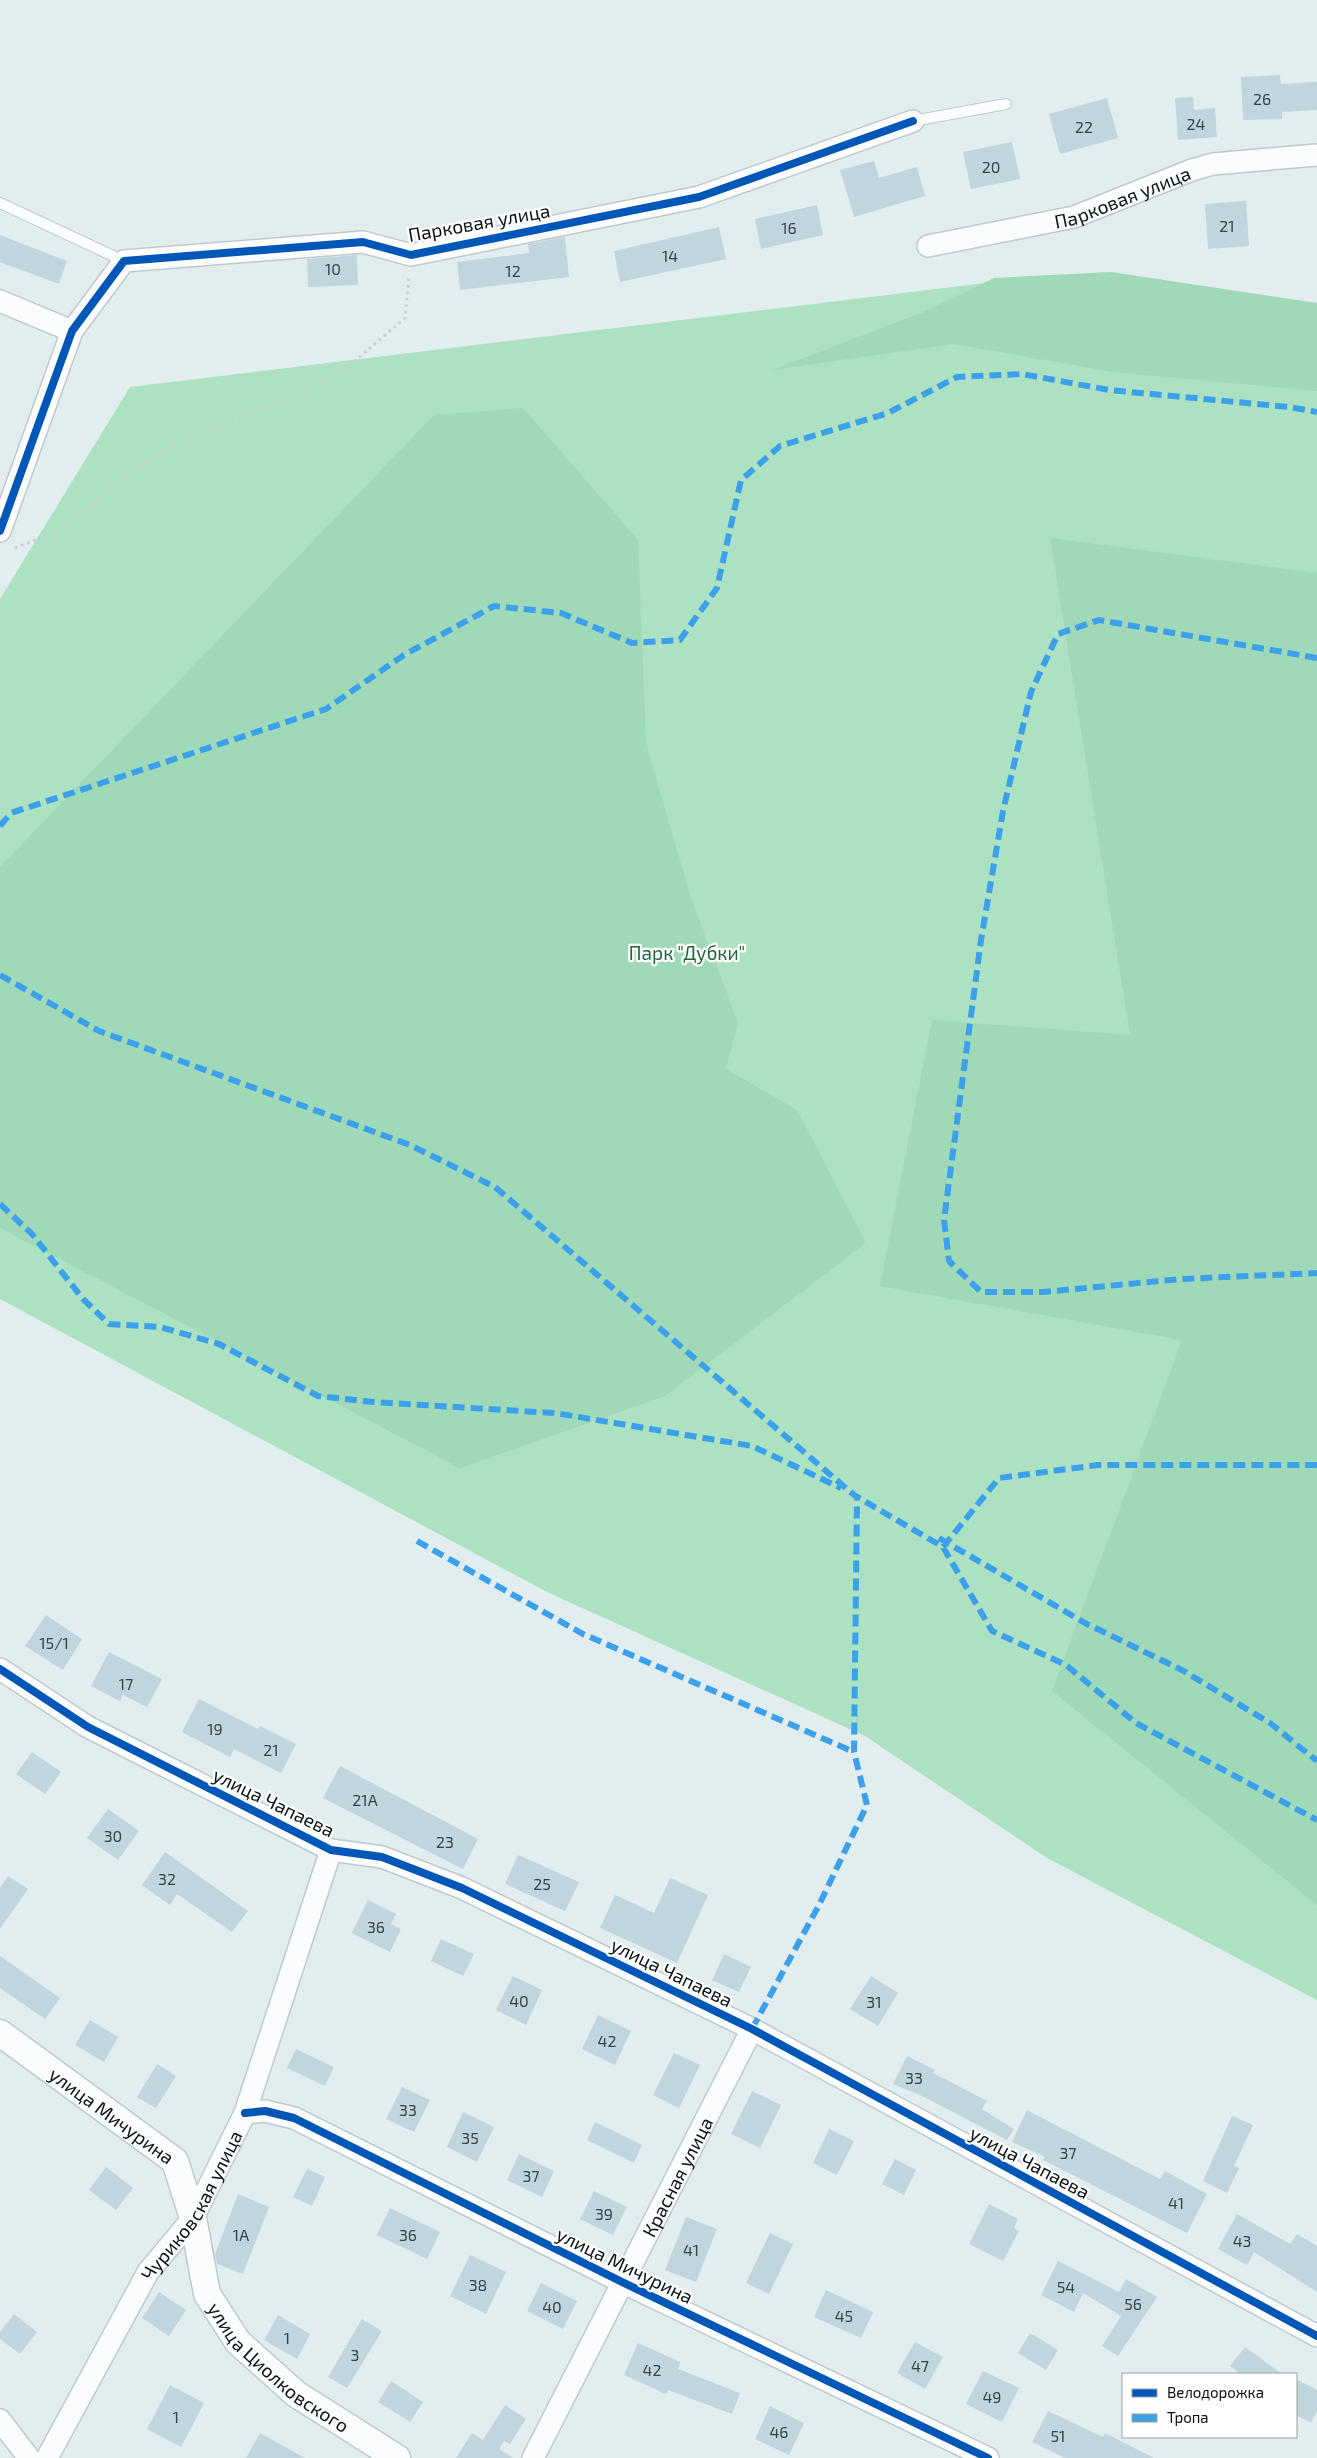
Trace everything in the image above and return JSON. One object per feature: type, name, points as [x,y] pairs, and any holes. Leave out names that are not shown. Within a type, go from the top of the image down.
[{"type":"street","name":"Парковая улица","points":[[124,260],[363,242],[411,255],[700,197],[913,122]]},
{"type":"street","name":"Парковая улица","points":[[928,246],[1074,217],[1192,170],[1213,164],[1317,155]]},
{"type":"street","points":[[0,531],[72,331],[124,260]]},
{"type":"street","points":[[0,301],[72,331]]},
{"type":"street","name":"улица Чапаева","points":[[0,1669],[88,1727],[331,1850],[382,1857],[462,1888],[752,2029],[1317,2336]]},
{"type":"street","name":"Чуриковская улица","points":[[47,2458],[148,2272],[193,2218],[245,2113],[331,1850]]},
{"type":"street","name":"Красная улица","points":[[533,2458],[752,2029]]},
{"type":"street","name":"улица Мичурина","points":[[0,2033],[175,2161],[193,2218]]},
{"type":"street","name":"улица Мичурина","points":[[245,2113],[265,2111],[294,2118],[622,2282],[988,2458]]},
{"type":"street","name":"улица Циолковского","points":[[193,2218],[207,2294],[238,2342],[296,2394],[397,2458]]},
{"type":"street","points":[[0,2420],[29,2458]]},
{"type":"lane","points":[[913,122],[1006,104]]},
{"type":"lane","points":[[0,203],[124,260]]},
{"type":"path","points":[[9,550],[56,532],[157,454],[225,423],[286,400],[350,365],[405,318],[411,255]]},
{"type":"green space","points":[[1111,272],[1317,303],[1317,391],[1113,372],[954,344],[772,370],[924,312],[994,278]]},
{"type":"green space","name":"Парк \"Дубки\"","points":[[985,283],[1317,317],[1317,2000],[1047,1858],[865,1736],[547,1592],[0,1299],[0,599],[130,387]]},
{"type":"green space","points":[[523,408],[638,540],[646,743],[691,898],[738,1023],[726,1069],[797,1110],[866,1243],[665,1396],[460,1468],[0,1228],[0,867],[434,415]]},
{"type":"green space","points":[[1050,538],[1317,573],[1317,1905],[1052,1691],[1182,1340],[880,1286],[932,1020],[1130,1035]]},
{"type":"building","points":[[1280,75],[1281,84],[1317,82],[1317,110],[1282,112],[1282,119],[1243,120],[1241,77]]},
{"type":"building","points":[[1193,97],[1194,110],[1215,108],[1217,137],[1178,140],[1175,98]]},
{"type":"building","points":[[1107,98],[1118,138],[1060,154],[1049,114]]},
{"type":"building","points":[[1012,142],[1020,179],[971,189],[963,152]]},
{"type":"building","points":[[874,161],[879,178],[917,167],[925,196],[854,217],[840,170]]},
{"type":"building","points":[[1246,201],[1249,246],[1208,249],[1205,204]]},
{"type":"building","points":[[817,205],[823,235],[761,249],[755,219]]},
{"type":"building","points":[[719,227],[726,259],[620,282],[614,251]]},
{"type":"building","points":[[0,235],[67,261],[59,284],[0,262]]},
{"type":"building","points":[[565,237],[569,277],[460,290],[457,262],[529,253],[528,244]]},
{"type":"building","points":[[357,255],[358,285],[308,287],[307,259]]},
{"type":"building","points":[[46,1615],[82,1639],[63,1670],[25,1646]]},
{"type":"building","points":[[109,1652],[162,1679],[147,1707],[123,1695],[120,1701],[91,1686]]},
{"type":"building","points":[[199,1699],[258,1729],[260,1726],[296,1744],[281,1773],[234,1749],[230,1757],[182,1732]]},
{"type":"building","points":[[32,1752],[61,1772],[45,1794],[16,1774]]},
{"type":"building","points":[[340,1766],[478,1839],[463,1869],[323,1798]]},
{"type":"building","points":[[108,1809],[139,1831],[118,1860],[87,1838]]},
{"type":"building","points":[[165,1852],[248,1911],[232,1932],[177,1894],[170,1905],[142,1885]]},
{"type":"building","points":[[518,1855],[579,1882],[565,1911],[505,1884]]},
{"type":"building","points":[[8,1876],[28,1889],[0,1929],[0,1888]]},
{"type":"building","points":[[670,1878],[708,1895],[677,1963],[600,1928],[615,1895],[654,1913]]},
{"type":"building","points":[[368,1900],[396,1914],[391,1924],[401,1929],[390,1952],[352,1933]]},
{"type":"building","points":[[441,1939],[474,1954],[463,1976],[431,1961]]},
{"type":"building","points":[[724,1954],[751,1967],[739,1992],[712,1980]]},
{"type":"building","points":[[0,1956],[60,1998],[45,2019],[0,1988]]},
{"type":"building","points":[[513,1976],[542,1990],[526,2025],[496,2010]]},
{"type":"building","points":[[871,1976],[898,1993],[878,2026],[850,2009]]},
{"type":"building","points":[[598,2015],[631,2031],[615,2065],[582,2049]]},
{"type":"building","points":[[90,2020],[118,2037],[104,2062],[75,2045]]},
{"type":"building","points":[[296,2049],[334,2067],[325,2086],[287,2068]]},
{"type":"building","points":[[674,2053],[700,2065],[679,2108],[653,2095]]},
{"type":"building","points":[[907,2056],[935,2070],[933,2073],[987,2101],[982,2109],[1014,2129],[1007,2140],[922,2096],[893,2084]]},
{"type":"building","points":[[157,2064],[176,2076],[156,2108],[137,2097]]},
{"type":"building","points":[[402,2087],[430,2100],[414,2132],[386,2119]]},
{"type":"building","points":[[752,2091],[781,2105],[760,2148],[731,2134]]},
{"type":"building","points":[[1027,2110],[1160,2179],[1165,2171],[1207,2194],[1187,2233],[1043,2160],[1045,2157],[1012,2142]]},
{"type":"building","points":[[463,2112],[494,2127],[477,2162],[447,2147]]},
{"type":"building","points":[[1232,2116],[1253,2125],[1234,2166],[1239,2168],[1227,2193],[1203,2181]]},
{"type":"building","points":[[595,2122],[642,2145],[634,2163],[587,2140]]},
{"type":"building","points":[[829,2129],[854,2141],[837,2175],[813,2163]]},
{"type":"building","points":[[519,2154],[554,2171],[542,2197],[507,2180]]},
{"type":"building","points":[[895,2159],[916,2170],[904,2195],[882,2184]]},
{"type":"building","points":[[106,2167],[133,2188],[116,2210],[89,2190]]},
{"type":"building","points":[[307,2169],[325,2177],[312,2206],[293,2197]]},
{"type":"building","points":[[594,2191],[627,2207],[613,2235],[580,2219]]},
{"type":"building","points":[[238,2194],[269,2207],[243,2274],[217,2264],[215,2254]]},
{"type":"building","points":[[989,2204],[1018,2219],[1014,2228],[1019,2231],[1003,2261],[969,2244]]},
{"type":"building","points":[[390,2208],[440,2232],[427,2259],[377,2235]]},
{"type":"building","points":[[1237,2214],[1290,2244],[1297,2234],[1317,2246],[1317,2292],[1254,2252],[1247,2265],[1218,2249]]},
{"type":"building","points":[[686,2217],[717,2229],[696,2282],[665,2270]]},
{"type":"building","points":[[770,2233],[793,2244],[769,2294],[746,2283]]},
{"type":"building","points":[[470,2255],[506,2272],[486,2314],[450,2296]]},
{"type":"building","points":[[1058,2261],[1119,2292],[1126,2279],[1157,2297],[1118,2356],[1102,2346],[1121,2316],[1083,2293],[1074,2312],[1041,2295]]},
{"type":"building","points":[[541,2283],[577,2301],[563,2329],[527,2311]]},
{"type":"building","points":[[826,2290],[873,2312],[861,2338],[814,2317]]},
{"type":"building","points":[[159,2292],[186,2310],[169,2336],[142,2318]]},
{"type":"building","points":[[14,2314],[37,2332],[20,2354],[0,2339],[0,2332]]},
{"type":"building","points":[[278,2315],[310,2334],[297,2359],[264,2340]]},
{"type":"building","points":[[362,2319],[382,2331],[347,2388],[328,2377]]},
{"type":"building","points":[[1030,2333],[1058,2350],[1046,2370],[1018,2353]]},
{"type":"building","points":[[915,2342],[943,2357],[925,2389],[897,2373]]},
{"type":"building","points":[[638,2343],[680,2362],[678,2369],[740,2393],[732,2414],[668,2390],[666,2394],[624,2375]]},
{"type":"building","points":[[1245,2347],[1281,2373],[1240,2373],[1230,2366]]},
{"type":"building","points":[[983,2371],[1019,2388],[1002,2422],[966,2404]]},
{"type":"building","points":[[1297,2380],[1317,2390],[1317,2411],[1311,2423],[1297,2416]]},
{"type":"building","points":[[391,2381],[423,2402],[410,2422],[378,2402]]},
{"type":"building","points":[[170,2385],[204,2403],[181,2447],[147,2429]]},
{"type":"building","points":[[505,2405],[526,2419],[510,2444],[504,2441],[499,2449],[513,2458],[456,2458],[472,2433],[483,2440]]},
{"type":"building","points":[[770,2406],[804,2423],[789,2455],[755,2439]]},
{"type":"building","points":[[1048,2411],[1103,2437],[1105,2433],[1154,2458],[1065,2458],[1032,2442]]},
{"type":"building","points":[[260,2433],[305,2458],[246,2458]]},
{"type":"marked path","points":[[0,826],[11,813],[326,709],[404,655],[494,606],[561,613],[632,643],[680,640],[717,588],[741,480],[780,446],[888,413],[957,377],[1022,374],[1109,390],[1289,407],[1317,412]]},
{"type":"marked path","points":[[1317,658],[1099,620],[1058,634],[1031,692],[1003,811],[981,940],[944,1220],[949,1261],[981,1292],[1043,1292],[1181,1279],[1317,1273]]},
{"type":"marked path","points":[[0,975],[99,1031],[410,1145],[495,1187],[854,1495],[943,1547],[992,1631],[1066,1665],[1136,1723],[1317,1820]]},
{"type":"marked path","points":[[0,1204],[32,1234],[83,1299],[109,1324],[160,1327],[219,1344],[318,1396],[373,1402],[555,1413],[752,1446],[841,1488]]},
{"type":"marked path","points":[[943,1547],[999,1478],[1098,1465],[1317,1465]]},
{"type":"marked path","points":[[752,2029],[819,1905],[867,1805],[854,1752],[857,1497]]},
{"type":"marked path","points":[[939,1538],[1085,1623],[1182,1670],[1270,1723],[1317,1761]]},
{"type":"marked path","points":[[417,1541],[583,1634],[854,1752]]},
{"type":"cycle path","points":[[0,531],[72,331],[124,261],[363,242],[411,255],[699,197],[913,121]]},
{"type":"cycle path","points":[[0,1669],[88,1727],[331,1850],[382,1857],[462,1888],[752,2029],[1317,2336]]},
{"type":"cycle path","points":[[245,2113],[265,2111],[294,2118],[622,2282],[988,2458]]}]
